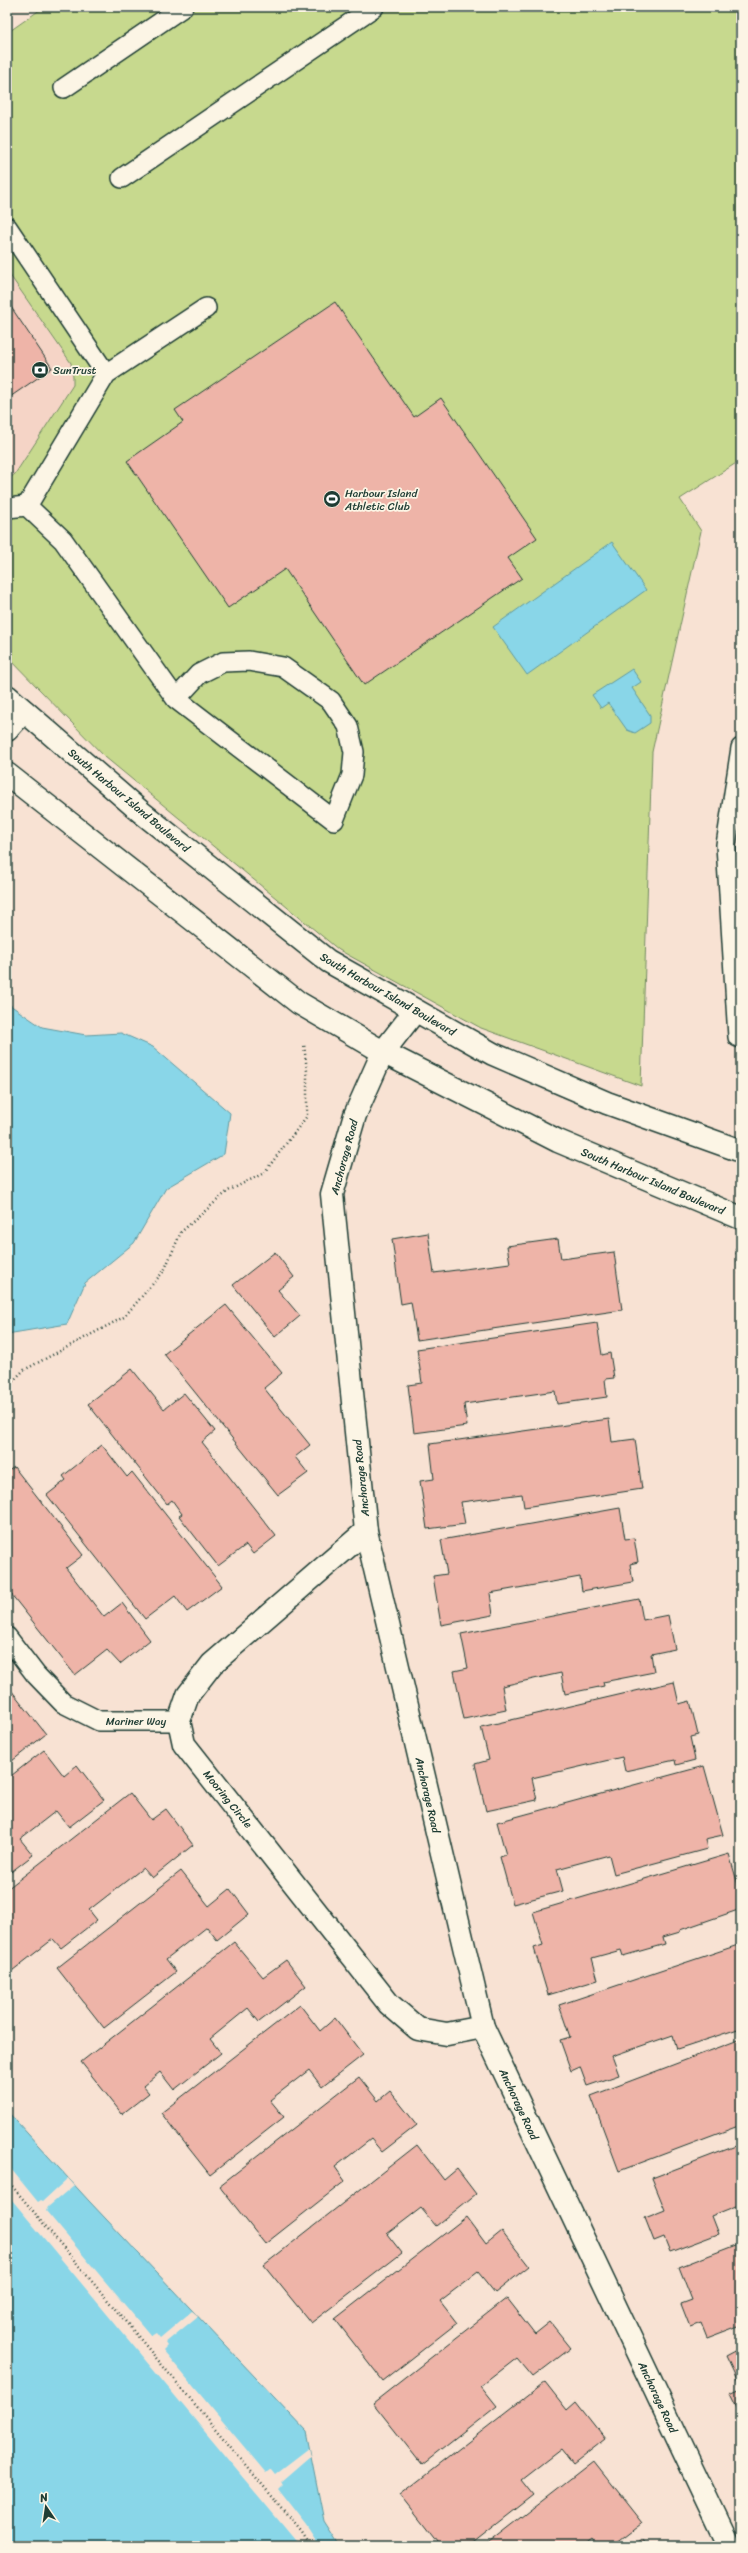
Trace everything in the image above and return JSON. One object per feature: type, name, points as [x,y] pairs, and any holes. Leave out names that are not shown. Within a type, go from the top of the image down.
[{"type":"street","name":"South Harbour Island Boulevard","points":[[7,696],[141,812],[328,961],[494,1054],[607,1103],[741,1151]]},
{"type":"street","points":[[7,730],[24,711]]},
{"type":"street","name":"South Harbour Island Boulevard","points":[[7,774],[299,1003],[383,1052],[558,1142],[741,1218]]},
{"type":"street","name":"Anchorage Road","points":[[415,1011],[383,1052],[355,1115],[332,1194],[366,1531],[483,2027],[729,2546]]},
{"type":"street","points":[[179,1721],[188,1695],[212,1664],[366,1531]]},
{"type":"street","name":"Mooring Circle","points":[[179,1721],[184,1744],[389,2004],[418,2029],[447,2034],[483,2027]]},
{"type":"lane","points":[[64,88],[183,7]]},
{"type":"lane","points":[[122,178],[374,7]]},
{"type":"lane","points":[[7,227],[106,374]]},
{"type":"lane","points":[[27,506],[106,374],[206,308]]},
{"type":"lane","points":[[7,508],[27,506],[63,540],[176,699],[334,820],[352,776],[354,752],[348,726],[331,701],[284,667],[249,661],[223,662],[199,674],[176,699]]},
{"type":"lane","points":[[741,748],[726,845],[738,1038],[741,1038]]},
{"type":"lane","name":"Mariner Way","points":[[7,1637],[36,1675],[63,1703],[99,1720],[179,1721]]},
{"type":"path","points":[[7,1387],[24,1370],[124,1317],[164,1271],[180,1232],[228,1191],[264,1172],[307,1116],[307,1071],[299,1003]]},
{"type":"path","points":[[7,2180],[301,2531],[310,2546]]},
{"type":"shaded area","name":"SunTrust","points":[[7,271],[71,363],[73,385],[15,474],[7,480]]},
{"type":"green space","points":[[44,7],[741,7],[741,460],[680,499],[701,531],[652,752],[641,1086],[481,1028],[339,950],[105,757],[7,656],[7,480],[15,474],[73,385],[71,363],[7,271],[7,33]]},
{"type":"water","points":[[612,542],[646,590],[527,675],[493,627]]},
{"type":"water","points":[[632,669],[641,682],[632,688],[650,715],[650,723],[635,733],[627,730],[608,703],[601,708],[592,695]]},
{"type":"water","points":[[7,1003],[42,1027],[86,1035],[121,1033],[153,1047],[230,1113],[224,1154],[166,1188],[134,1243],[85,1283],[67,1324],[7,1334]]},
{"type":"water","points":[[7,2111],[89,2201],[306,2431],[324,2521],[340,2546],[7,2546]]},
{"type":"pier","points":[[7,2164],[38,2202],[41,2200],[43,2201],[68,2178],[74,2185],[48,2207],[46,2211],[151,2336],[156,2333],[160,2338],[192,2311],[198,2316],[165,2343],[167,2346],[163,2350],[266,2473],[271,2469],[275,2474],[309,2448],[311,2456],[281,2482],[283,2484],[278,2489],[307,2526],[320,2546],[300,2546],[7,2194]]},
{"type":"building","points":[[7,301],[52,368],[7,399]]},
{"type":"building","name":"Harbour Island Athletic Club","points":[[335,302],[414,417],[441,398],[537,538],[508,558],[522,578],[364,685],[285,569],[228,608],[127,461],[183,422],[175,410]]},
{"type":"building","points":[[428,1233],[434,1273],[510,1263],[507,1246],[558,1239],[561,1259],[614,1252],[622,1310],[417,1340],[411,1302],[401,1304],[392,1239]]},
{"type":"building","points":[[275,1252],[294,1277],[278,1290],[300,1316],[275,1337],[233,1285]]},
{"type":"building","points":[[226,1305],[282,1373],[264,1388],[310,1445],[295,1457],[308,1473],[278,1495],[164,1354]]},
{"type":"building","points":[[597,1323],[602,1355],[610,1353],[614,1378],[605,1379],[607,1397],[557,1404],[555,1391],[464,1404],[467,1426],[414,1433],[408,1385],[422,1383],[417,1349]]},
{"type":"building","points":[[132,1369],[164,1409],[184,1393],[215,1431],[202,1442],[276,1536],[253,1554],[246,1545],[218,1566],[179,1516],[182,1514],[172,1500],[167,1504],[88,1404]]},
{"type":"building","points":[[609,1419],[612,1442],[635,1439],[642,1489],[524,1507],[522,1494],[461,1502],[465,1524],[427,1529],[420,1481],[434,1479],[430,1444]]},
{"type":"building","points":[[102,1445],[127,1477],[132,1472],[222,1586],[187,1612],[175,1596],[145,1619],[47,1495],[66,1480],[63,1476]]},
{"type":"building","points":[[14,1467],[83,1555],[66,1568],[104,1617],[122,1603],[150,1640],[120,1664],[107,1650],[75,1675],[7,1589],[7,1472]]},
{"type":"building","points":[[620,1508],[625,1539],[634,1538],[638,1562],[630,1564],[633,1582],[582,1591],[580,1577],[490,1593],[493,1615],[441,1625],[433,1576],[447,1574],[441,1540]]},
{"type":"building","points":[[639,1599],[643,1620],[668,1615],[675,1649],[651,1654],[654,1672],[603,1682],[604,1686],[565,1694],[561,1673],[502,1686],[506,1710],[464,1719],[454,1671],[468,1668],[461,1634]]},
{"type":"building","points":[[674,1682],[679,1704],[690,1701],[698,1735],[690,1737],[695,1760],[676,1765],[675,1760],[625,1771],[622,1757],[532,1778],[537,1800],[486,1811],[475,1764],[489,1760],[481,1727]]},
{"type":"building","points":[[7,1685],[46,1734],[12,1761],[7,1755]]},
{"type":"building","points":[[44,1750],[64,1776],[77,1765],[104,1800],[69,1827],[56,1811],[20,1839],[33,1855],[7,1875],[7,1779]]},
{"type":"building","points":[[704,1766],[723,1835],[705,1839],[707,1849],[614,1874],[609,1855],[557,1869],[563,1891],[513,1904],[500,1857],[506,1855],[497,1822]]},
{"type":"building","points":[[130,1793],[151,1820],[166,1809],[193,1845],[152,1878],[143,1868],[89,1910],[97,1920],[61,1948],[53,1939],[8,1974],[7,1889]]},
{"type":"building","points":[[729,1854],[741,1895],[741,1909],[663,1937],[665,1944],[623,1956],[621,1950],[592,1958],[598,1980],[548,1995],[534,1948],[543,1945],[533,1912]]},
{"type":"building","points":[[181,1871],[209,1906],[230,1889],[249,1914],[217,1940],[207,1927],[166,1959],[176,1972],[104,2028],[57,1968]]},
{"type":"building","points":[[234,1942],[263,1977],[286,1960],[306,1986],[259,2022],[248,2008],[210,2039],[221,2053],[174,2090],[160,2072],[143,2086],[149,2093],[122,2114],[81,2062]]},
{"type":"building","points":[[741,1944],[741,2028],[677,2049],[673,2035],[612,2056],[619,2075],[587,2086],[580,2067],[571,2071],[560,2040],[570,2037],[559,2005]]},
{"type":"building","points":[[300,2005],[320,2031],[335,2018],[363,2055],[322,2087],[309,2070],[270,2100],[284,2117],[210,2175],[161,2113]]},
{"type":"building","points":[[741,2039],[741,2125],[619,2171],[591,2096]]},
{"type":"building","points":[[359,2077],[378,2101],[390,2091],[417,2125],[382,2152],[371,2139],[335,2167],[345,2181],[265,2244],[219,2186]]},
{"type":"building","points":[[741,2144],[741,2204],[711,2216],[718,2234],[670,2252],[664,2237],[654,2241],[645,2218],[665,2210],[652,2178]]},
{"type":"building","points":[[417,2145],[444,2180],[457,2169],[476,2194],[436,2226],[421,2208],[387,2234],[402,2253],[311,2323],[264,2265]]},
{"type":"building","points":[[466,2217],[486,2244],[502,2231],[529,2266],[495,2293],[478,2272],[440,2301],[457,2323],[383,2381],[335,2319]]},
{"type":"building","points":[[741,2243],[741,2325],[707,2338],[701,2323],[690,2327],[681,2304],[692,2300],[679,2267]]},
{"type":"building","points":[[507,2298],[535,2334],[550,2322],[571,2348],[533,2377],[517,2358],[481,2386],[497,2406],[422,2465],[373,2403]]},
{"type":"building","points":[[741,2348],[741,2388],[726,2356]]},
{"type":"building","points":[[545,2382],[567,2410],[576,2402],[605,2439],[573,2464],[561,2449],[521,2480],[533,2495],[468,2546],[440,2546],[400,2495]]},
{"type":"building","points":[[741,2388],[741,2415],[730,2393]]},
{"type":"building","points":[[593,2461],[642,2523],[612,2546],[600,2546],[594,2539],[585,2546],[484,2546]]},
{"type":"building","points":[[642,2539],[648,2546],[633,2546]]},
{"type":"place","name":"SunTrust","points":[[40,370]]},
{"type":"place","name":"Harbour Island Athletic Club","points":[[332,499]]}]
